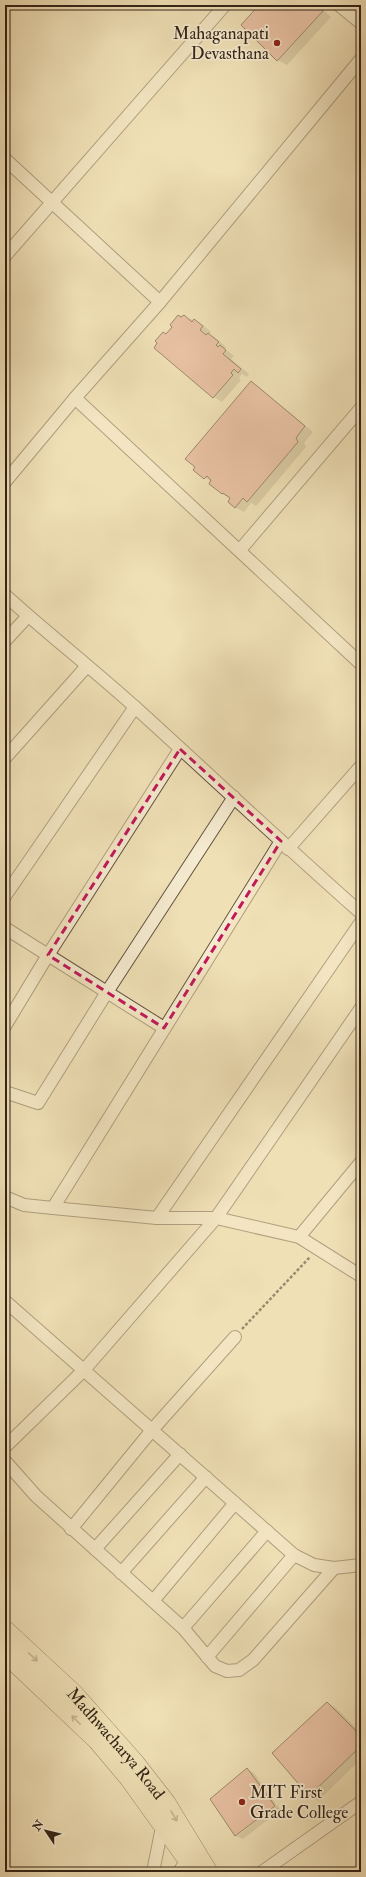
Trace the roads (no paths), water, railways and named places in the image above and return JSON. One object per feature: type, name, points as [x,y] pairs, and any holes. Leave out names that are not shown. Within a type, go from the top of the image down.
[{"type":"main road","name":"Madhwacharya Road","points":[[5,1630],[74,1694],[135,1763],[166,1803],[188,1863]]},
{"type":"main road","name":"Madhwacharya Road","points":[[5,1654],[97,1740],[129,1778],[188,1863],[208,1872]]},
{"type":"street","points":[[5,256],[50,202],[225,5]]},
{"type":"street","points":[[339,5],[361,23]]},
{"type":"street","points":[[5,482],[75,398],[160,302],[361,59]]},
{"type":"street","points":[[5,159],[160,302]]},
{"type":"street","points":[[75,398],[361,664]]},
{"type":"street","points":[[240,550],[361,408]]},
{"type":"street","points":[[5,595],[135,707],[180,750],[234,797],[361,914]]},
{"type":"street","points":[[5,641],[28,616]]},
{"type":"street","points":[[5,758],[87,666]]},
{"type":"street","points":[[5,896],[135,707]]},
{"type":"street","points":[[5,1026],[48,955],[180,750]]},
{"type":"street","points":[[53,1208],[164,1028],[285,845],[361,766]]},
{"type":"street","points":[[5,1092],[38,1103],[107,992],[234,797]]},
{"type":"street","points":[[157,1218],[361,922]]},
{"type":"street","points":[[5,928],[164,1028]]},
{"type":"street","points":[[5,1447],[84,1370],[216,1218],[361,1008]]},
{"type":"street","points":[[299,1237],[361,1162]]},
{"type":"street","points":[[5,1197],[24,1205],[53,1208],[157,1218],[216,1218],[299,1237],[317,1250],[361,1276]]},
{"type":"street","points":[[5,1301],[294,1555],[314,1566],[334,1568],[361,1565]]},
{"type":"street","points":[[70,1529],[152,1430],[235,1337]]},
{"type":"street","points":[[95,1549],[180,1454]]},
{"type":"street","points":[[5,1461],[36,1496],[70,1529],[95,1549],[183,1628],[215,1666],[227,1671],[239,1670],[249,1664],[334,1568]]},
{"type":"street","points":[[121,1573],[206,1477]]},
{"type":"street","points":[[153,1601],[235,1503]]},
{"type":"street","points":[[183,1628],[267,1531]]},
{"type":"street","points":[[207,1657],[294,1555]]},
{"type":"street","points":[[262,1872],[361,1802]]},
{"type":"street","points":[[153,1872],[162,1827]]},
{"type":"place","name":"Mahaganapati Devasthana","points":[[277,43]]},
{"type":"place","name":"MIT First Grade College","points":[[242,1802]]}]
